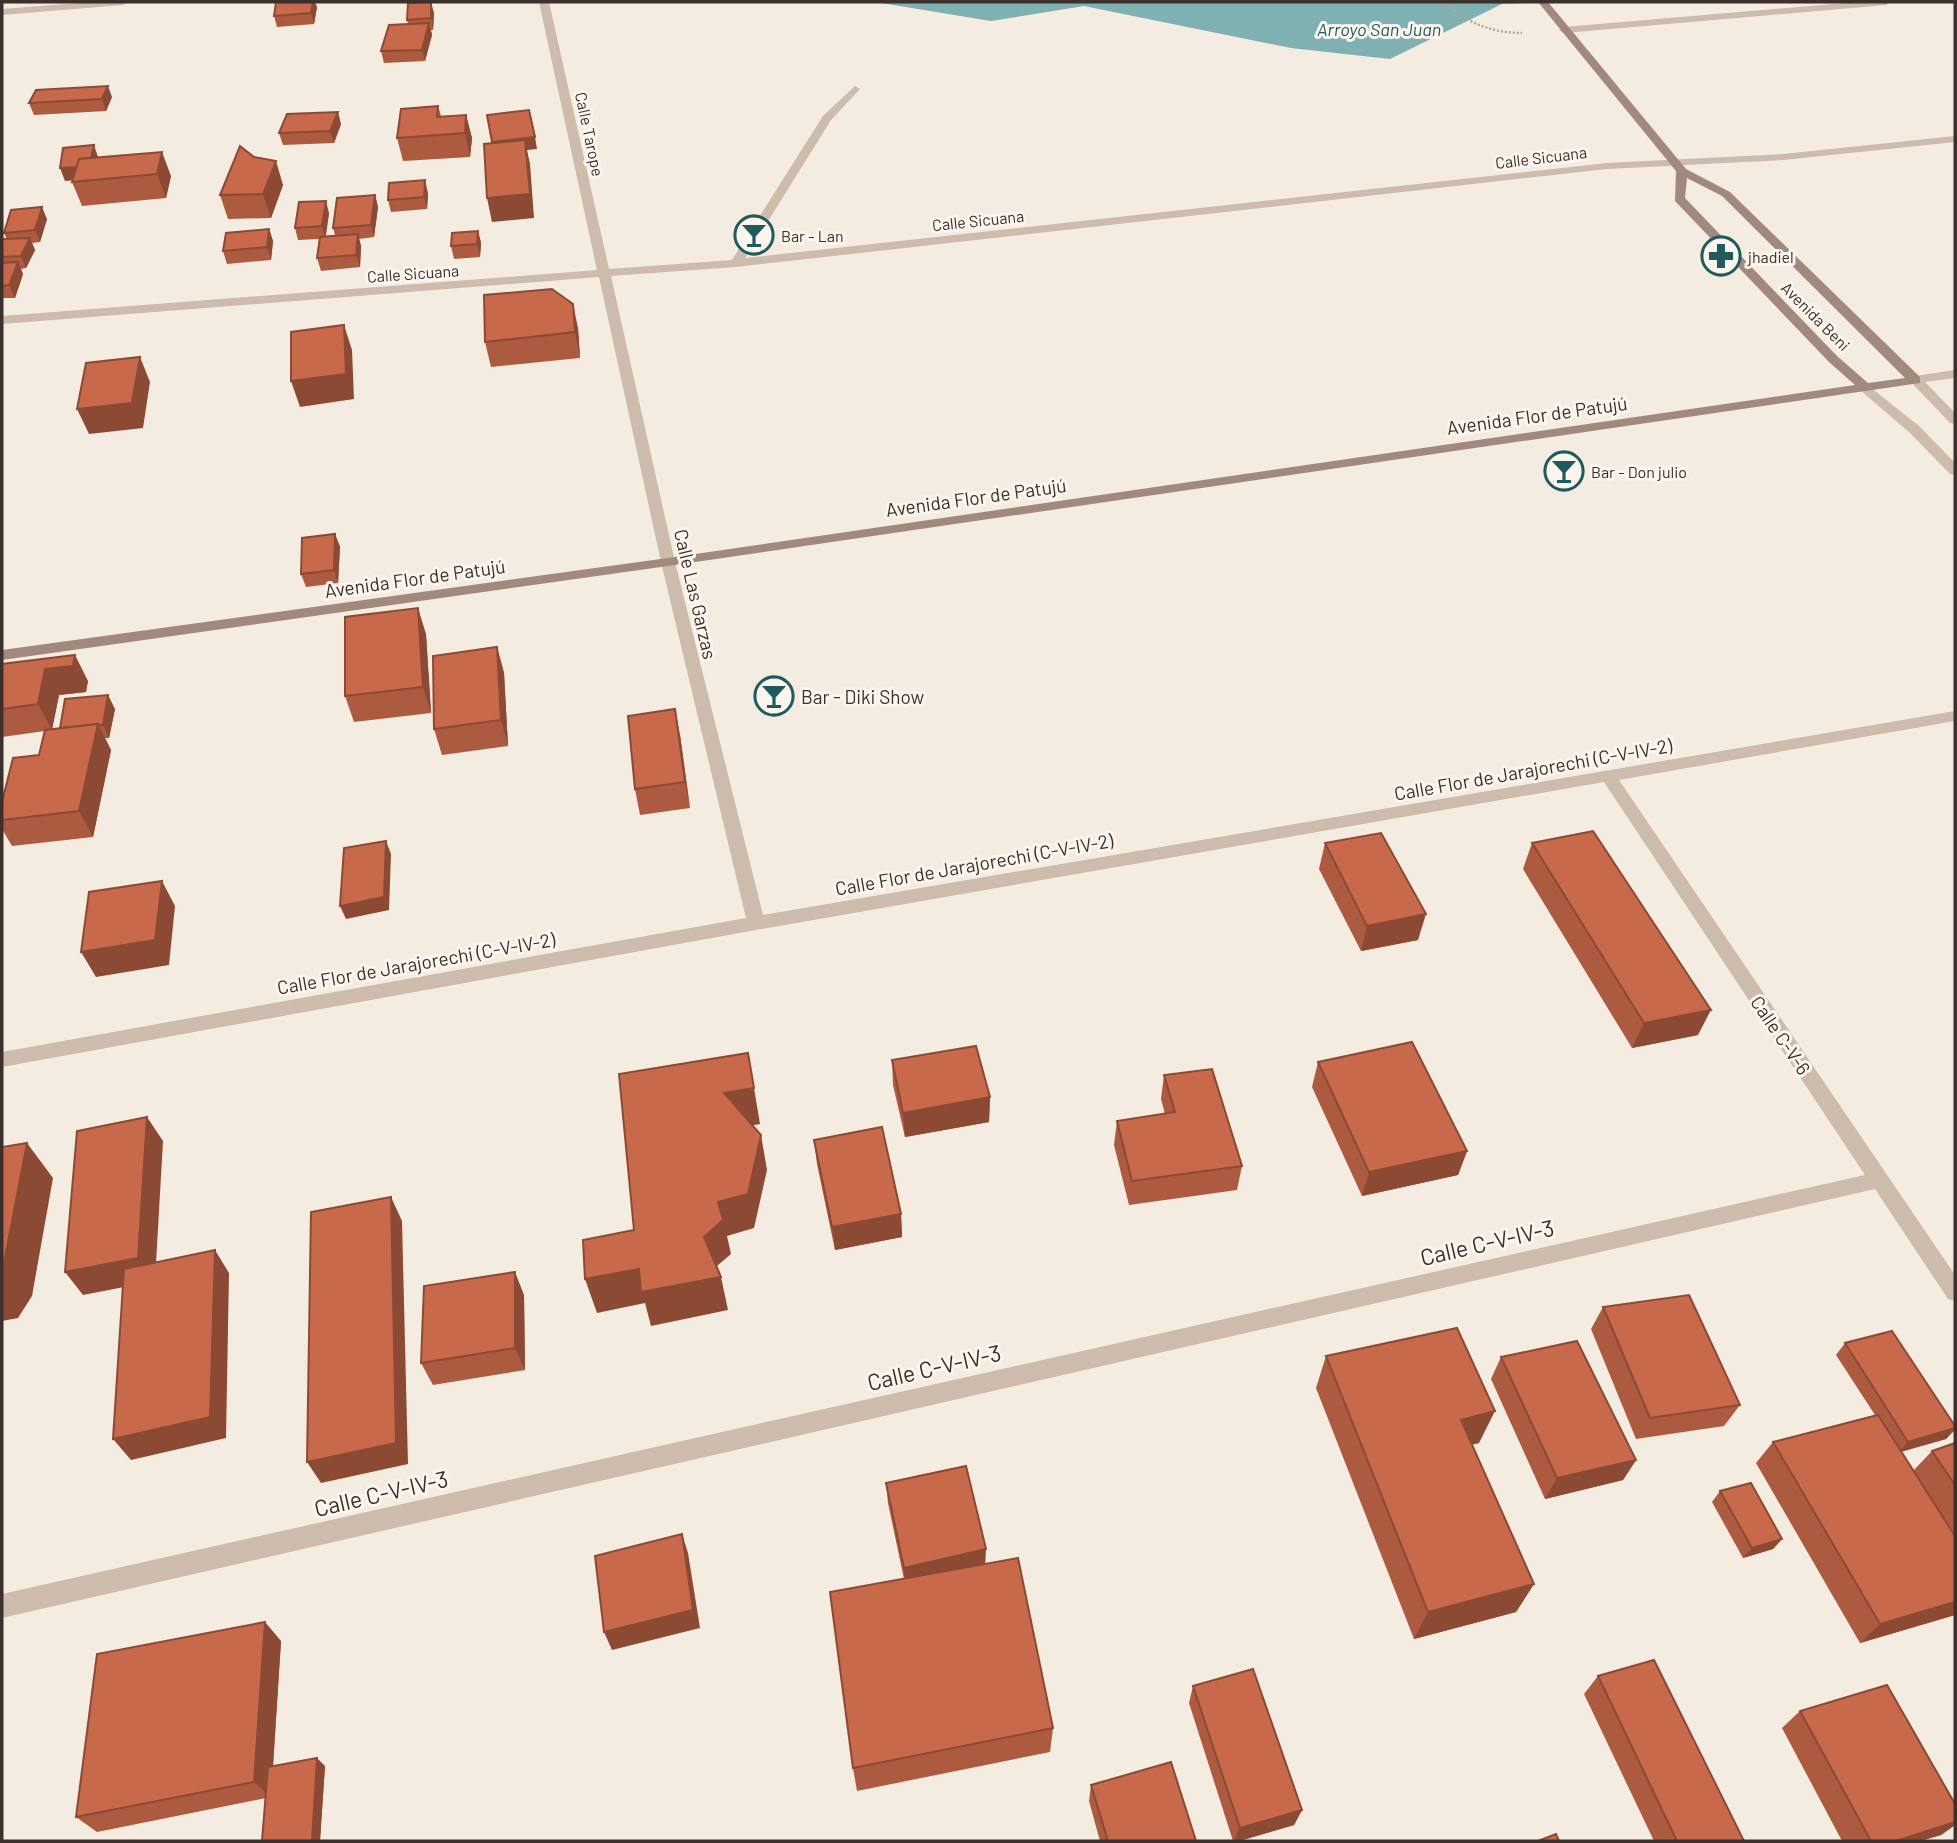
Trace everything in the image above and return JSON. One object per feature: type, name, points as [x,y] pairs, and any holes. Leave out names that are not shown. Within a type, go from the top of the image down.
[{"type":"main road","name":"Avenida Beni","points":[[1543,2],[1672,161],[1682,171],[1726,194],[1915,380]]},
{"type":"main road","name":"Avenida Beni","points":[[1682,171],[1679,199],[1833,359],[1865,387]]},
{"type":"main road","name":"Avenida Flor de Patujú","points":[[2,655],[668,562],[1915,380]]},
{"type":"street","points":[[2,12],[123,2]]},
{"type":"street","name":"Calle Tarope","points":[[544,2],[604,274]]},
{"type":"street","points":[[1564,30],[1886,2]]},
{"type":"street","points":[[736,263],[827,118],[855,89]]},
{"type":"street","name":"Calle Sicuana","points":[[2,320],[736,263],[1607,166],[1783,157],[1955,139]]},
{"type":"street","name":"Calle Las Garzas","points":[[604,274],[668,562],[756,923]]},
{"type":"street","name":"Avenida Flor de Patujú","points":[[1915,380],[1955,374]]},
{"type":"street","name":"Avenida Beni","points":[[1915,380],[1955,420]]},
{"type":"street","name":"Avenida Beni","points":[[1865,387],[1914,429],[1955,471]]},
{"type":"street","name":"Calle Flor de Jarajorechi (C-V-IV-2)","points":[[2,1060],[756,923],[1609,778],[1955,716]]},
{"type":"street","name":"Calle C-V-6","points":[[1609,778],[1955,1292]]},
{"type":"street","name":"Calle C-V-IV-3","points":[[2,1606],[1878,1180]]},
{"type":"path","points":[[1445,2],[1454,13],[1512,34],[1564,30]]},
{"type":"water","name":"Arroyo San Juan","points":[[875,2],[1553,2],[1502,4],[1390,59],[1291,48],[1084,6],[991,21]]},
{"type":"building","points":[[276,2],[313,2],[311,13],[274,16]]},
{"type":"building","points":[[431,2],[431,18],[407,20],[408,3]]},
{"type":"building","points":[[429,23],[422,50],[381,51],[389,25]]},
{"type":"building","points":[[108,86],[102,99],[29,103],[36,90]]},
{"type":"building","points":[[438,106],[437,117],[466,115],[465,133],[397,138],[401,109]]},
{"type":"building","points":[[529,110],[535,137],[492,142],[487,115]]},
{"type":"building","points":[[338,112],[330,131],[279,133],[287,114]]},
{"type":"building","points":[[525,140],[530,194],[487,198],[484,144]]},
{"type":"building","points":[[94,145],[91,158],[79,159],[77,167],[60,168],[63,148]]},
{"type":"building","points":[[240,146],[254,157],[276,161],[263,194],[220,195]]},
{"type":"building","points":[[162,152],[157,174],[72,182],[79,159]]},
{"type":"building","points":[[425,180],[424,197],[388,200],[389,183]]},
{"type":"building","points":[[375,195],[371,225],[333,228],[337,198]]},
{"type":"building","points":[[326,201],[322,226],[295,228],[299,202]]},
{"type":"building","points":[[42,207],[35,230],[4,233],[11,210]]},
{"type":"building","points":[[269,229],[267,247],[223,251],[226,233]]},
{"type":"building","points":[[478,231],[477,244],[451,246],[452,233]]},
{"type":"building","points":[[358,234],[356,255],[317,258],[320,237]]},
{"type":"building","points":[[30,238],[21,256],[2,257],[2,239]]},
{"type":"building","points":[[18,262],[9,285],[2,286],[2,263]]},
{"type":"building","points":[[552,289],[573,304],[575,332],[485,342],[484,295]]},
{"type":"building","points":[[344,325],[346,374],[291,381],[291,332]]},
{"type":"building","points":[[140,357],[132,403],[77,409],[86,363]]},
{"type":"building","points":[[335,534],[334,570],[301,574],[302,538]]},
{"type":"building","points":[[418,608],[423,687],[345,696],[345,617]]},
{"type":"building","points":[[497,647],[501,720],[434,729],[433,656]]},
{"type":"building","points":[[75,655],[73,666],[45,669],[38,704],[2,709],[2,664]]},
{"type":"building","points":[[108,695],[103,725],[60,728],[65,699]]},
{"type":"building","points":[[675,709],[685,782],[635,789],[628,716]]},
{"type":"building","points":[[98,724],[79,811],[2,820],[2,802],[13,758],[39,755],[45,730]]},
{"type":"building","points":[[1593,831],[1711,1010],[1644,1023],[1532,843]]},
{"type":"building","points":[[1381,833],[1426,914],[1367,926],[1325,843]]},
{"type":"building","points":[[386,841],[384,897],[340,906],[344,848]]},
{"type":"building","points":[[162,881],[155,940],[81,952],[89,892]]},
{"type":"building","points":[[1412,1042],[1467,1151],[1369,1172],[1318,1062]]},
{"type":"building","points":[[976,1046],[990,1097],[903,1113],[892,1060]]},
{"type":"building","points":[[748,1053],[754,1088],[724,1093],[761,1135],[748,1194],[718,1202],[723,1220],[704,1237],[721,1277],[641,1292],[639,1269],[585,1279],[583,1240],[634,1230],[619,1074]]},
{"type":"building","points":[[1212,1069],[1242,1166],[1132,1181],[1117,1121],[1175,1112],[1164,1075]]},
{"type":"building","points":[[147,1117],[138,1258],[65,1272],[77,1131]]},
{"type":"building","points":[[882,1127],[901,1214],[832,1227],[814,1140]]},
{"type":"building","points":[[27,1143],[4,1263],[2,1267],[2,1147]]},
{"type":"building","points":[[391,1197],[396,1443],[307,1462],[311,1212]]},
{"type":"building","points":[[215,1250],[210,1417],[113,1439],[124,1269]]},
{"type":"building","points":[[515,1272],[515,1348],[421,1363],[424,1286]]},
{"type":"building","points":[[1689,1295],[1740,1405],[1650,1418],[1603,1307]]},
{"type":"building","points":[[1457,1328],[1495,1411],[1461,1420],[1534,1584],[1428,1612],[1326,1356]]},
{"type":"building","points":[[1892,1331],[1955,1428],[1908,1442],[1845,1343]]},
{"type":"building","points":[[1577,1341],[1636,1460],[1557,1478],[1501,1357]]},
{"type":"building","points":[[1878,1415],[1955,1536],[1955,1602],[1880,1624],[1773,1442]]},
{"type":"building","points":[[1955,1443],[1955,1485],[1932,1451]]},
{"type":"building","points":[[966,1466],[986,1549],[904,1568],[886,1483]]},
{"type":"building","points":[[1751,1483],[1782,1539],[1752,1548],[1720,1491]]},
{"type":"building","points":[[682,1534],[693,1610],[604,1632],[595,1556]]},
{"type":"building","points":[[1018,1558],[1053,1728],[853,1768],[830,1592]]},
{"type":"building","points":[[265,1622],[254,1782],[76,1817],[97,1654]]},
{"type":"building","points":[[1654,1660],[1744,1841],[1677,1841],[1598,1676]]},
{"type":"building","points":[[1253,1669],[1302,1810],[1240,1828],[1193,1686]]},
{"type":"building","points":[[1887,1685],[1955,1804],[1955,1822],[1896,1841],[1871,1841],[1800,1711]]},
{"type":"building","points":[[317,1758],[312,1841],[262,1841],[268,1767]]},
{"type":"building","points":[[1171,1762],[1196,1841],[1108,1841],[1091,1785]]},
{"type":"building","points":[[1556,1834],[1559,1841],[1538,1841]]},
{"type":"place","name":"Bar - Lan","points":[[754,235]]},
{"type":"place","name":"jhadiel","points":[[1721,256]]},
{"type":"place","name":"Bar - Don julio","points":[[1564,471]]},
{"type":"place","name":"Bar - Diki Show","points":[[774,696]]}]
